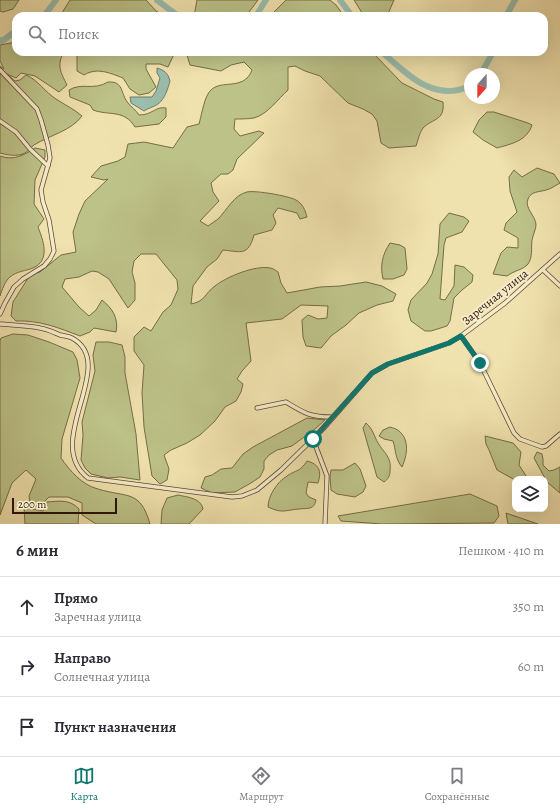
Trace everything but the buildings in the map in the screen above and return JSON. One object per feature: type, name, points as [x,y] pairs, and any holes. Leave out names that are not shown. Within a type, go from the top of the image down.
[{"type":"street","points":[[0,70],[37,109],[42,120],[50,158],[41,190],[49,220],[54,251],[44,266],[23,279],[14,287],[0,314]]},
{"type":"street","points":[[0,121],[16,132],[30,150],[48,166]]},
{"type":"street","name":"Заречная улица","points":[[0,324],[39,328],[71,337],[84,350],[88,367],[87,379],[74,426],[72,455],[77,466],[88,478],[232,497],[242,496],[257,490],[281,470],[323,429],[372,373],[388,364],[449,343],[461,336],[505,303],[560,254]]},
{"type":"street","points":[[543,270],[560,286]]},
{"type":"street","points":[[461,336],[480,363],[514,433],[520,439],[542,447],[546,446],[560,434]]},
{"type":"street","points":[[257,408],[286,402],[303,413],[316,417],[332,417]]},
{"type":"street","points":[[313,439],[327,476],[325,524]]},
{"type":"green space","points":[[0,0],[19,0],[13,9],[3,12],[0,11]]},
{"type":"green space","points":[[70,0],[146,0],[158,12],[62,12]]},
{"type":"green space","points":[[197,0],[258,0],[249,12],[195,12]]},
{"type":"green space","points":[[286,0],[330,0],[341,12],[274,12]]},
{"type":"green space","points":[[354,0],[394,0],[389,12],[362,12]]},
{"type":"green space","points":[[12,43],[12,56],[62,56],[60,61],[60,69],[67,85],[59,92],[35,76],[21,73],[16,78],[7,74],[15,81],[20,80],[26,75],[30,77],[52,96],[82,116],[72,125],[40,141],[25,153],[19,155],[0,153],[0,66],[4,69],[0,61],[0,45]]},
{"type":"green space","points":[[77,56],[173,56],[168,67],[160,64],[146,64],[146,69],[156,87],[149,93],[139,95],[130,89],[123,78],[118,76],[99,71],[94,71],[84,75],[77,71]]},
{"type":"green space","points":[[187,56],[376,56],[402,83],[443,102],[443,108],[442,113],[438,118],[423,128],[416,146],[389,148],[381,143],[377,121],[372,114],[348,103],[320,76],[295,66],[288,67],[288,90],[268,110],[254,118],[235,119],[234,129],[240,136],[259,131],[264,133],[237,159],[233,170],[228,174],[221,174],[211,183],[213,192],[219,201],[200,221],[208,226],[218,219],[238,196],[247,192],[272,194],[296,200],[302,205],[307,217],[300,219],[297,213],[278,208],[273,215],[276,223],[272,230],[254,235],[247,250],[240,252],[223,250],[217,259],[207,267],[193,286],[191,304],[200,301],[211,289],[226,279],[241,272],[257,268],[271,268],[278,272],[281,283],[287,293],[320,287],[366,282],[382,286],[396,294],[393,301],[377,305],[359,313],[331,336],[321,348],[306,346],[303,337],[302,320],[308,315],[318,319],[327,318],[328,306],[301,305],[282,319],[246,323],[251,361],[237,379],[243,384],[241,392],[236,401],[225,407],[215,421],[200,435],[164,455],[169,469],[167,480],[160,484],[152,476],[144,427],[142,393],[144,365],[134,351],[134,337],[144,327],[151,331],[163,312],[171,305],[178,289],[177,280],[156,254],[141,254],[134,261],[132,272],[135,283],[135,300],[128,308],[109,279],[98,272],[92,271],[79,277],[65,279],[62,287],[89,316],[96,310],[102,300],[109,306],[116,318],[116,332],[94,328],[90,332],[80,336],[57,327],[41,323],[16,321],[11,316],[13,302],[30,275],[40,272],[61,255],[76,252],[73,232],[79,214],[85,201],[108,179],[104,180],[91,177],[101,166],[118,161],[125,157],[128,144],[144,142],[173,148],[187,127],[199,124],[205,100],[212,89],[221,85],[242,81],[248,77],[252,70],[244,62],[231,65],[221,71],[190,65]]},
{"type":"green space","points":[[108,82],[117,83],[128,103],[139,115],[148,114],[159,108],[166,108],[166,117],[159,124],[135,127],[131,121],[121,115],[93,110],[90,105],[70,97],[69,90],[74,88],[103,85]]},
{"type":"green space","points":[[487,112],[494,112],[532,125],[526,135],[518,141],[497,148],[473,132],[479,120]]},
{"type":"green space","points":[[35,148],[45,150],[45,157],[35,180],[34,204],[44,219],[38,227],[42,238],[44,255],[39,264],[33,268],[16,273],[10,277],[5,283],[0,296],[0,156],[14,158]]},
{"type":"green space","points":[[537,168],[554,174],[560,183],[552,188],[533,193],[529,196],[527,202],[536,225],[532,240],[530,261],[524,268],[507,276],[493,274],[501,253],[507,247],[518,248],[518,238],[504,230],[506,223],[517,212],[510,191],[509,177],[514,170],[522,177]]},
{"type":"green space","points":[[449,213],[464,217],[469,221],[462,232],[446,238],[444,245],[440,299],[445,300],[454,286],[455,265],[464,267],[473,275],[472,282],[454,298],[450,321],[447,326],[431,331],[425,331],[411,321],[408,310],[411,300],[427,283],[432,274],[438,254],[440,224]]},
{"type":"green space","points":[[390,243],[400,245],[405,248],[407,269],[404,275],[393,279],[383,279],[382,261]]},
{"type":"green space","points":[[13,334],[28,335],[73,352],[77,360],[80,378],[62,439],[61,458],[72,472],[92,487],[125,495],[137,500],[142,505],[150,524],[96,524],[82,515],[82,503],[68,497],[49,497],[41,505],[31,508],[29,496],[36,479],[26,470],[12,483],[0,515],[0,341],[1,338]]},
{"type":"green space","points":[[96,342],[109,342],[122,345],[125,357],[125,373],[136,434],[140,480],[120,477],[108,478],[91,474],[85,468],[81,460],[83,435],[82,422],[95,371],[93,355]]},
{"type":"green space","points":[[307,418],[325,420],[292,446],[277,450],[269,455],[264,461],[264,469],[260,477],[251,483],[235,492],[212,493],[201,488],[205,477],[212,475],[221,469],[232,468],[243,454],[253,447]]},
{"type":"green space","points":[[366,423],[372,430],[390,462],[390,474],[388,479],[384,482],[377,477],[363,428]]},
{"type":"green space","points":[[390,427],[398,430],[405,439],[406,453],[402,467],[397,458],[393,441],[379,436],[383,430]]},
{"type":"green space","points":[[485,436],[513,443],[521,452],[519,465],[526,476],[512,476],[512,478],[497,470],[486,444]]},
{"type":"green space","points":[[537,452],[542,454],[543,465],[549,471],[560,467],[560,493],[548,483],[548,476],[544,476],[534,458]]},
{"type":"green space","points":[[307,461],[317,466],[320,475],[318,483],[308,482],[306,493],[309,497],[316,500],[314,505],[308,508],[284,511],[268,507],[271,494],[277,486],[287,476],[300,469]]},
{"type":"green space","points":[[355,463],[360,469],[366,486],[363,492],[355,497],[337,494],[331,490],[331,470],[343,470]]},
{"type":"green space","points":[[470,494],[497,506],[499,516],[494,523],[382,524],[341,521],[338,516]]},
{"type":"green space","points":[[178,495],[197,500],[202,505],[203,509],[189,524],[161,524],[162,510],[167,498]]},
{"type":"green space","points":[[64,501],[76,506],[79,509],[78,524],[25,524],[24,507],[43,511],[47,502]]},
{"type":"green space","points":[[506,513],[538,524],[508,524]]},
{"type":"shaded area","points":[[157,68],[167,74],[170,81],[163,99],[156,105],[144,111],[131,103],[130,97],[152,97],[156,91],[160,78],[157,73]]},
{"type":"waterway","points":[[47,12],[56,0]]},
{"type":"waterway","points":[[157,0],[173,12]]},
{"type":"waterway","points":[[258,12],[266,0]]},
{"type":"waterway","points":[[340,0],[349,12]]},
{"type":"waterway","points":[[508,12],[515,0]]},
{"type":"waterway","points":[[0,40],[2,41],[12,34]]},
{"type":"waterway","points":[[386,56],[411,77],[433,89],[445,91],[464,88]]},
{"type":"waterway","points":[[484,68],[491,56]]},
{"type":"route","points":[[313,439],[372,373],[388,364],[449,343],[461,336],[480,363]]}]
